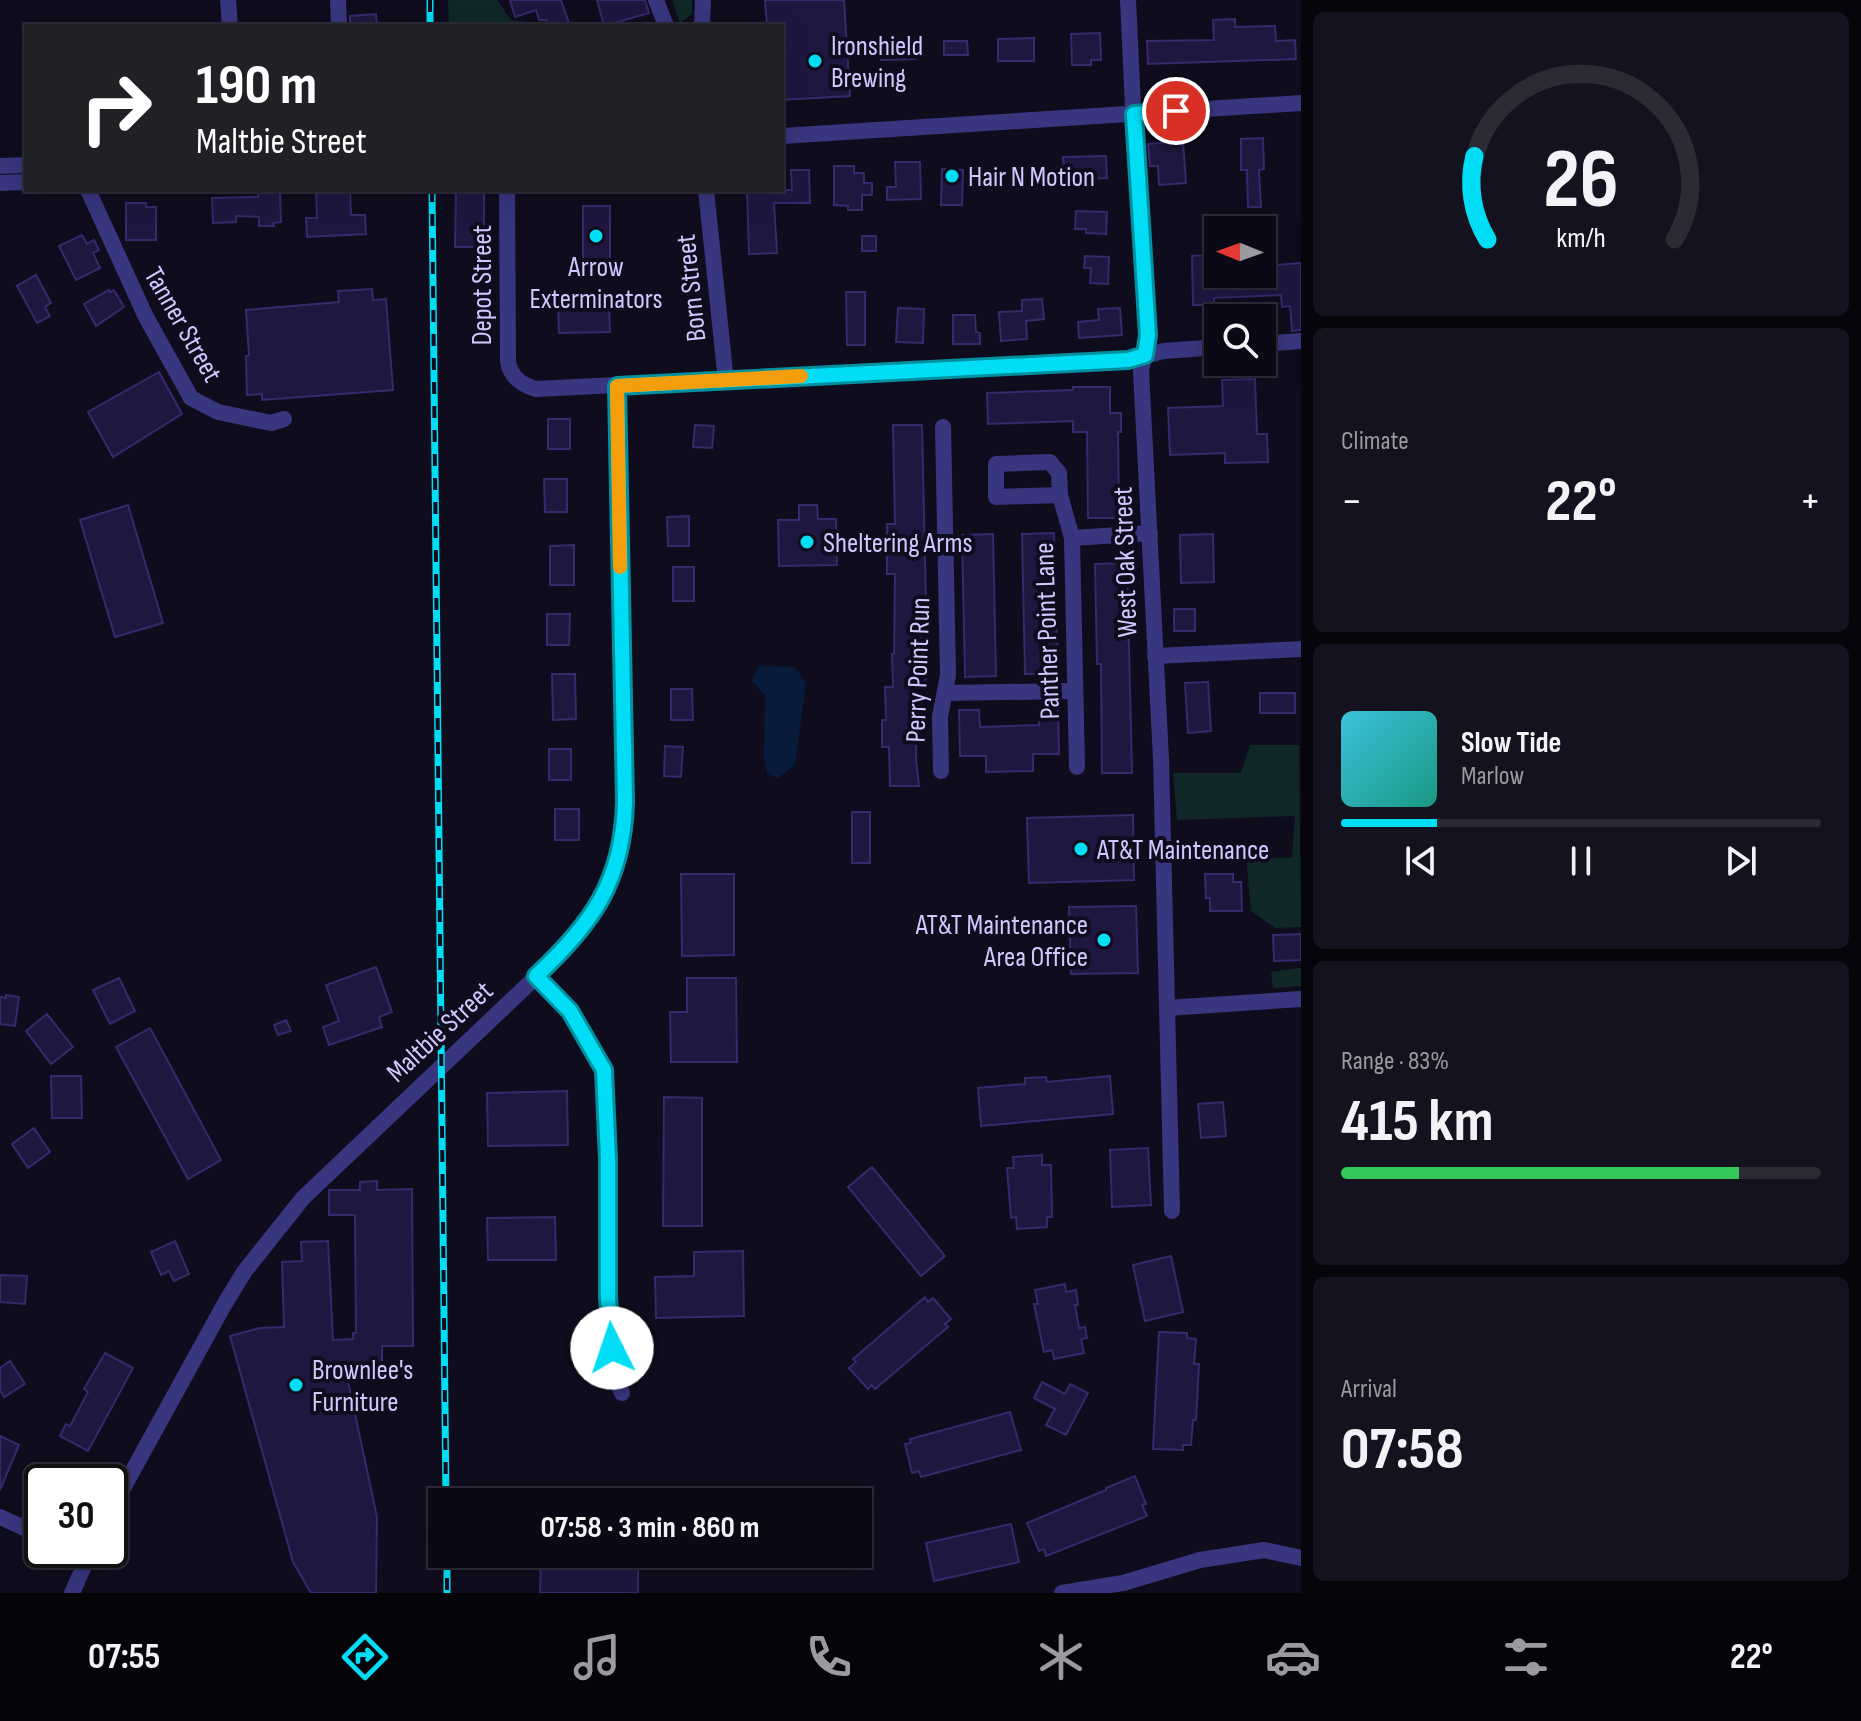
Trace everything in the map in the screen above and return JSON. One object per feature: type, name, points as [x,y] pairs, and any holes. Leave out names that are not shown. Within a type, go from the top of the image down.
[{"type":"street","points":[[228,0],[230,24]]},
{"type":"street","points":[[338,0],[339,24]]},
{"type":"street","points":[[656,0],[665,24]]},
{"type":"street","points":[[702,24],[703,0]]},
{"type":"street","name":"West Oak Street","points":[[1128,0],[1148,335],[1141,371],[1161,759],[1172,1211]]},
{"type":"street","points":[[784,136],[1301,103]]},
{"type":"street","points":[[0,166],[24,165]]},
{"type":"street","points":[[0,183],[24,182]]},
{"type":"street","name":"Tanner Street","points":[[89,192],[146,317],[191,398],[218,412],[271,423],[284,419]]},
{"type":"street","name":"Depot Street","points":[[507,192],[508,362],[515,379],[536,389],[617,386]]},
{"type":"street","name":"Born Street","points":[[706,192],[726,381]]},
{"type":"street","points":[[1276,343],[1301,341]]},
{"type":"street","points":[[617,386],[1128,360],[1164,351],[1204,348]]},
{"type":"street","name":"Maltbie Street","points":[[128,1479],[224,1305],[282,1221],[324,1177],[558,956],[592,916],[611,879],[621,845],[625,802],[617,386]]},
{"type":"street","name":"Perry Point Run","points":[[941,771],[940,717],[948,675],[943,427]]},
{"type":"street","name":"Panther Point Lane","points":[[1060,495],[1072,538],[1077,767]]},
{"type":"street","points":[[1072,538],[1150,533]]},
{"type":"street","points":[[1155,656],[1301,649]]},
{"type":"street","points":[[945,693],[1074,691]]},
{"type":"street","points":[[536,976],[570,1011],[604,1070],[608,1159],[608,1297],[614,1373],[622,1393]]},
{"type":"street","points":[[1167,1008],[1301,999]]},
{"type":"street","points":[[0,1517],[24,1528]]},
{"type":"street","points":[[1070,1592],[1123,1583],[1200,1560],[1264,1550],[1301,1558]]},
{"type":"street","points":[[72,1593],[83,1568]]},
{"type":"green space","points":[[448,0],[497,0],[511,20],[536,24],[449,24]]},
{"type":"green space","points":[[672,0],[692,0],[692,14],[680,23]]},
{"type":"green space","points":[[1250,745],[1299,745],[1301,927],[1275,928],[1251,911],[1246,857],[1292,858],[1295,816],[1177,820],[1173,773],[1241,773]]},
{"type":"green space","points":[[1301,968],[1301,986],[1273,988],[1271,972]]},
{"type":"water","points":[[758,666],[795,667],[806,683],[795,765],[778,778],[767,774],[764,757],[765,695],[752,681]]},
{"type":"building","points":[[510,0],[561,0],[569,24],[547,24],[546,20],[539,20],[536,10],[515,17]]},
{"type":"building","points":[[597,0],[645,0],[649,13],[603,24]]},
{"type":"building","name":"Ironshield Brewing","points":[[765,0],[844,0],[850,96],[784,100],[784,24],[767,24]]},
{"type":"building","points":[[376,14],[377,24],[350,24],[350,16]]},
{"type":"building","points":[[1235,19],[1235,27],[1275,26],[1276,41],[1295,40],[1296,59],[1148,64],[1147,41],[1214,40],[1213,20]]},
{"type":"building","points":[[1100,33],[1101,60],[1091,60],[1091,65],[1072,65],[1071,34]]},
{"type":"building","points":[[916,38],[916,59],[881,60],[880,39]]},
{"type":"building","points":[[1034,38],[1034,61],[998,61],[998,39]]},
{"type":"building","points":[[944,41],[967,41],[968,55],[944,55]]},
{"type":"building","points":[[1263,138],[1264,169],[1259,170],[1261,207],[1248,207],[1247,170],[1241,170],[1241,139]]},
{"type":"building","points":[[1183,141],[1186,183],[1159,185],[1158,166],[1150,166],[1148,144]]},
{"type":"building","points":[[1106,156],[1107,178],[1075,179],[1075,174],[1064,175],[1063,157]]},
{"type":"building","points":[[895,162],[920,162],[921,199],[887,200],[887,187],[896,187]]},
{"type":"building","points":[[834,166],[854,166],[854,173],[864,173],[864,183],[872,183],[872,195],[862,195],[862,210],[848,210],[848,206],[834,205]]},
{"type":"building","points":[[942,169],[963,170],[962,205],[941,205]]},
{"type":"building","points":[[791,170],[809,170],[810,203],[774,203],[777,253],[749,254],[747,192],[792,190]]},
{"type":"building","points":[[258,192],[280,192],[281,222],[273,223],[274,226],[259,226],[259,217],[236,216],[236,222],[213,223],[212,198],[258,197]]},
{"type":"building","points":[[316,192],[350,192],[351,215],[365,215],[366,234],[307,237],[306,218],[317,218]]},
{"type":"building","points":[[456,192],[484,192],[484,247],[455,247]]},
{"type":"building","points":[[126,203],[146,203],[146,207],[156,207],[156,240],[126,240]]},
{"type":"building","name":"Arrow Exterminators","points":[[583,206],[610,206],[610,266],[583,266]]},
{"type":"building","points":[[1076,211],[1107,212],[1106,234],[1075,229]]},
{"type":"building","points":[[82,235],[87,244],[94,240],[99,250],[93,253],[100,268],[76,280],[59,246]]},
{"type":"building","points":[[862,236],[876,236],[876,251],[862,251]]},
{"type":"building","points":[[1204,255],[1204,288],[1276,288],[1276,265],[1301,263],[1301,330],[1292,331],[1290,306],[1282,307],[1281,295],[1214,298],[1214,304],[1193,305],[1192,256]]},
{"type":"building","points":[[1085,256],[1109,257],[1108,284],[1090,283],[1091,268],[1084,268]]},
{"type":"building","points":[[36,275],[51,303],[45,307],[50,316],[37,323],[17,286]]},
{"type":"building","points":[[372,289],[373,300],[386,299],[393,390],[262,400],[262,394],[247,395],[246,356],[249,355],[246,310],[339,302],[338,291]]},
{"type":"building","points":[[114,290],[124,307],[96,326],[84,304]]},
{"type":"building","points":[[846,292],[865,292],[865,345],[847,345]]},
{"type":"building","points":[[1042,299],[1044,319],[1026,321],[1027,339],[1001,341],[999,312],[1022,311],[1022,300]]},
{"type":"building","points":[[609,303],[610,332],[559,333],[558,304]]},
{"type":"building","points":[[898,308],[924,309],[923,343],[896,342]]},
{"type":"building","points":[[1120,308],[1122,335],[1079,338],[1078,322],[1099,320],[1098,309]]},
{"type":"building","points":[[953,315],[975,315],[980,344],[953,344]]},
{"type":"building","points":[[159,372],[182,414],[113,457],[88,412]]},
{"type":"building","points":[[1255,379],[1257,434],[1267,434],[1268,462],[1225,463],[1225,453],[1170,455],[1168,408],[1223,406],[1222,380]]},
{"type":"building","points":[[1073,387],[1110,387],[1110,413],[1121,413],[1121,432],[1118,432],[1119,518],[1088,518],[1087,432],[1073,432],[1073,421],[988,424],[987,393],[1073,390]]},
{"type":"building","points":[[548,419],[570,419],[570,449],[548,449]]},
{"type":"building","points":[[695,425],[714,426],[712,448],[693,447]]},
{"type":"building","points":[[893,425],[922,425],[927,648],[926,681],[917,681],[916,760],[919,786],[890,786],[889,747],[882,747],[882,720],[886,720],[885,687],[893,687],[895,574],[887,574],[887,524],[895,524]]},
{"type":"building","points":[[544,479],[567,479],[567,512],[545,512]]},
{"type":"building","points":[[128,505],[163,623],[115,637],[80,520]]},
{"type":"building","name":"Sheltering Arms","points":[[799,505],[817,505],[818,519],[836,519],[837,565],[779,566],[778,520],[799,520]]},
{"type":"building","points":[[689,516],[689,546],[668,546],[667,517]]},
{"type":"building","points":[[1054,533],[1058,674],[1025,674],[1022,534]]},
{"type":"building","points":[[993,534],[996,676],[965,677],[962,535]]},
{"type":"building","points":[[1213,534],[1214,582],[1181,583],[1180,535]]},
{"type":"building","points":[[574,545],[574,585],[550,585],[550,546]]},
{"type":"building","points":[[1127,563],[1132,773],[1102,773],[1101,664],[1097,664],[1095,564]]},
{"type":"building","points":[[673,567],[694,567],[694,601],[673,601]]},
{"type":"building","points":[[1174,609],[1195,609],[1195,631],[1174,631]]},
{"type":"building","points":[[547,614],[570,614],[569,645],[547,645]]},
{"type":"building","points":[[552,674],[575,674],[576,719],[553,720]]},
{"type":"building","points":[[1208,682],[1211,731],[1188,733],[1185,683]]},
{"type":"building","points":[[671,689],[692,689],[693,720],[671,720]]},
{"type":"building","points":[[1260,693],[1295,693],[1295,713],[1260,713]]},
{"type":"building","points":[[1039,708],[1058,708],[1059,754],[1033,754],[1033,771],[986,772],[986,756],[960,756],[959,710],[979,710],[980,727],[1039,725]]},
{"type":"building","points":[[665,746],[683,747],[681,777],[664,776]]},
{"type":"building","points":[[549,749],[571,749],[571,780],[549,780]]},
{"type":"building","points":[[555,809],[579,809],[579,840],[555,840]]},
{"type":"building","points":[[852,812],[870,812],[870,863],[852,863]]},
{"type":"building","name":"AT&T Maintenance","points":[[1133,815],[1134,880],[1029,883],[1027,818]]},
{"type":"building","points":[[681,874],[734,874],[734,955],[682,956]]},
{"type":"building","points":[[1205,874],[1233,874],[1233,882],[1241,882],[1242,911],[1210,911]]},
{"type":"building","name":"AT&T Maintenance Area Office","points":[[1136,906],[1138,973],[1071,974],[1069,907]]},
{"type":"building","points":[[1301,934],[1301,960],[1274,961],[1273,935]]},
{"type":"building","points":[[376,967],[392,1012],[379,1017],[382,1027],[329,1045],[323,1027],[339,1021],[326,985]]},
{"type":"building","points":[[119,978],[135,1011],[110,1024],[93,990]]},
{"type":"building","points":[[687,978],[736,978],[737,1062],[671,1062],[670,1012],[687,1012]]},
{"type":"building","points":[[6,995],[19,997],[15,1026],[0,1024],[0,997],[6,998]]},
{"type":"building","points":[[47,1014],[73,1047],[51,1064],[26,1031]]},
{"type":"building","points":[[286,1020],[291,1031],[278,1035],[274,1025]]},
{"type":"building","points":[[150,1028],[221,1160],[188,1179],[116,1047]]},
{"type":"building","points":[[51,1076],[81,1076],[82,1118],[52,1118]]},
{"type":"building","points":[[1110,1076],[1113,1114],[981,1126],[978,1088],[1025,1084],[1025,1078],[1046,1077],[1047,1082]]},
{"type":"building","points":[[567,1091],[568,1145],[488,1146],[487,1093]]},
{"type":"building","points":[[664,1097],[702,1098],[702,1226],[663,1226]]},
{"type":"building","points":[[1223,1102],[1226,1136],[1201,1138],[1198,1104]]},
{"type":"building","points":[[34,1128],[50,1152],[28,1168],[12,1144]]},
{"type":"building","points":[[1148,1148],[1151,1205],[1112,1207],[1110,1150]]},
{"type":"building","points":[[1042,1155],[1042,1165],[1051,1165],[1052,1217],[1047,1217],[1047,1227],[1017,1229],[1016,1217],[1011,1218],[1007,1168],[1014,1168],[1013,1157]]},
{"type":"building","points":[[872,1167],[945,1256],[921,1276],[848,1187]]},
{"type":"building","name":"Brownlee's Furniture","points":[[377,1181],[377,1190],[412,1189],[413,1346],[382,1346],[382,1372],[348,1381],[377,1517],[376,1593],[311,1593],[293,1562],[230,1336],[260,1328],[284,1327],[282,1262],[302,1261],[301,1242],[328,1241],[333,1340],[353,1339],[353,1333],[356,1333],[355,1215],[329,1215],[329,1190],[360,1190],[360,1182]]},
{"type":"building","points":[[555,1217],[556,1260],[488,1260],[487,1218]]},
{"type":"building","points":[[175,1241],[189,1274],[174,1281],[169,1271],[161,1275],[151,1252]]},
{"type":"building","points":[[743,1251],[744,1316],[656,1318],[655,1277],[694,1276],[694,1252]]},
{"type":"building","points":[[1171,1256],[1183,1312],[1145,1321],[1133,1265]]},
{"type":"building","points":[[0,1275],[27,1276],[25,1304],[0,1302]]},
{"type":"building","points":[[1065,1284],[1066,1292],[1076,1290],[1079,1328],[1085,1327],[1087,1338],[1081,1339],[1084,1353],[1054,1359],[1052,1350],[1044,1352],[1034,1304],[1038,1304],[1035,1290]]},
{"type":"building","points":[[925,1297],[928,1302],[933,1298],[951,1319],[945,1324],[948,1327],[875,1389],[872,1385],[868,1389],[849,1368],[856,1362],[853,1359]]},
{"type":"building","points":[[1159,1332],[1187,1333],[1187,1338],[1196,1339],[1194,1364],[1199,1364],[1196,1420],[1193,1420],[1191,1445],[1183,1445],[1183,1450],[1153,1449]]},
{"type":"building","points":[[105,1353],[133,1368],[88,1451],[60,1436],[66,1424],[70,1426],[88,1392],[84,1389]]},
{"type":"building","points":[[10,1361],[25,1384],[4,1397],[0,1390],[0,1368]]},
{"type":"building","points":[[1042,1382],[1065,1394],[1070,1384],[1088,1393],[1066,1435],[1046,1425],[1055,1409],[1034,1398]]},
{"type":"building","points":[[1010,1412],[1021,1450],[921,1477],[919,1471],[912,1473],[905,1444],[911,1443],[910,1439]]},
{"type":"building","points":[[0,1436],[19,1445],[0,1490]]},
{"type":"building","points":[[1135,1476],[1146,1504],[1142,1505],[1147,1516],[1046,1556],[1044,1549],[1039,1551],[1027,1523]]},
{"type":"building","points":[[1011,1524],[1019,1562],[934,1581],[926,1543]]},
{"type":"building","points":[[541,1568],[638,1568],[638,1593],[540,1593]]},
{"type":"railway","points":[[430,0],[430,24]]},
{"type":"railway","points":[[432,192],[446,1488]]},
{"type":"railway","points":[[447,1568],[447,1593]]},
{"type":"slow traffic","points":[[620,567],[617,386],[801,376]]},
{"type":"place","name":"Ironshield Brewing","points":[[815,61]]},
{"type":"place","name":"Hair N Motion","points":[[952,176]]},
{"type":"place","name":"Arrow Exterminators","points":[[596,236]]},
{"type":"place","name":"Sheltering Arms","points":[[807,542]]},
{"type":"place","name":"AT&T Maintenance","points":[[1081,849]]},
{"type":"place","name":"AT&T Maintenance Area Office","points":[[1104,940]]},
{"type":"place","name":"Brownlee's Furniture","points":[[296,1385]]},
{"type":"route","points":[[612,1348],[608,1297],[608,1159],[604,1070],[570,1011],[536,976],[580,932],[604,896],[617,862],[624,826],[617,386],[1128,360],[1145,355],[1148,335],[1134,114],[1176,111]]}]
